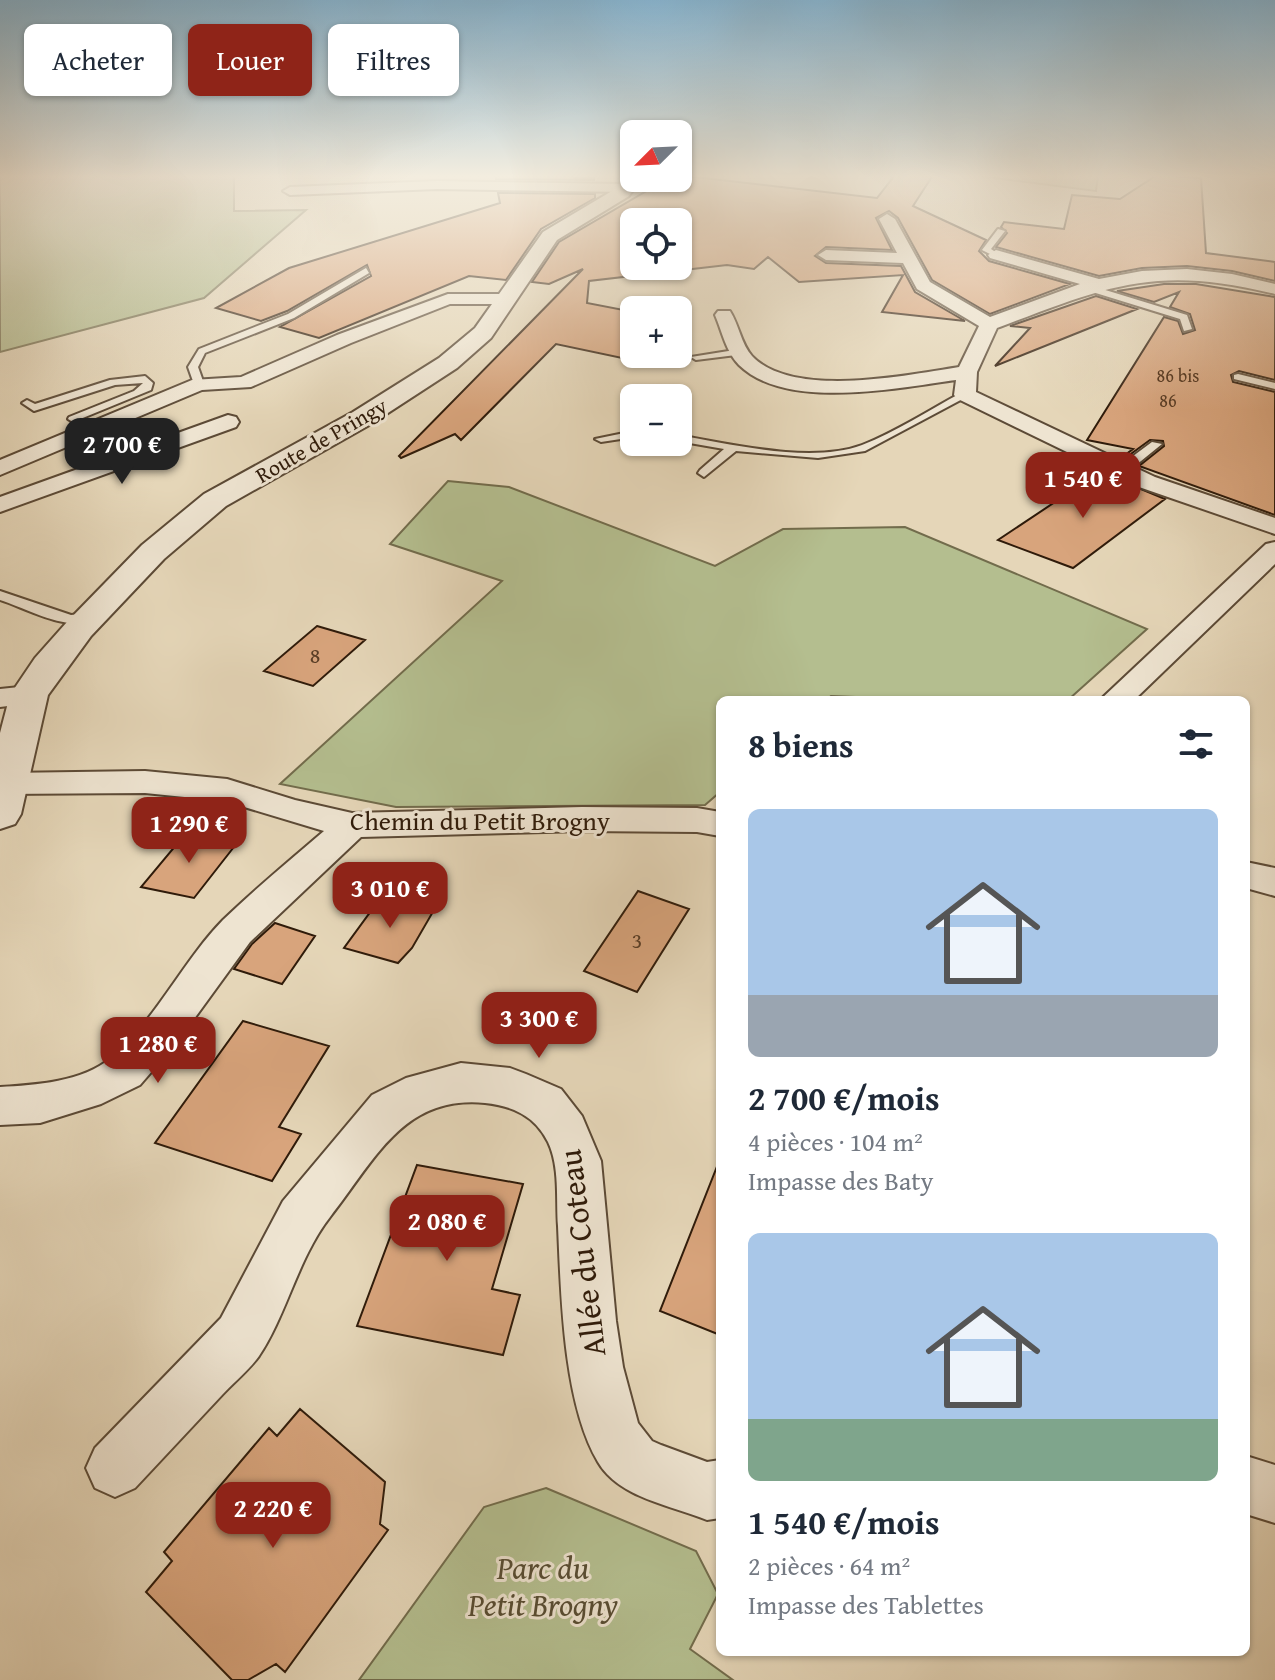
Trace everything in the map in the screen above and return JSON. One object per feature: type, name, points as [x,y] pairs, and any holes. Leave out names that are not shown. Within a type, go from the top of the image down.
[{"type":"street","name":"Route de Pringy","points":[[3,799],[14,697],[48,666],[153,552],[205,508],[362,418],[448,363],[483,333],[538,253]]},
{"type":"street","points":[[907,253],[923,285],[989,324]]},
{"type":"street","points":[[826,255],[910,258]]},
{"type":"street","points":[[996,255],[1094,286]]},
{"type":"street","points":[[1275,289],[1221,277],[1178,274],[1094,286],[989,324],[967,372],[965,395],[1121,471],[1275,526]]},
{"type":"street","points":[[0,468],[199,384],[244,383],[344,339],[448,299],[505,299]]},
{"type":"street","points":[[724,315],[745,360],[767,374],[806,385],[849,387],[967,372]]},
{"type":"street","points":[[0,505],[228,422]]},
{"type":"street","points":[[1120,696],[1275,550]]},
{"type":"street","name":"Chemin du Petit Brogny","points":[[3,799],[145,782],[227,790],[290,811],[352,825],[582,819],[697,820],[716,823]]},
{"type":"street","points":[[0,1106],[40,1104],[85,1091],[125,1072],[172,1019],[236,932],[352,825]]},
{"type":"street","points":[[1250,876],[1275,882]]},
{"type":"street","name":"Allée du Coteau","points":[[115,1468],[240,1337],[300,1217],[388,1109],[422,1091],[461,1082],[510,1087],[545,1103],[566,1130],[578,1161],[598,1384],[610,1426],[631,1460],[707,1491],[716,1490]]},
{"type":"street","points":[[1250,1486],[1275,1494]]},
{"type":"lane","points":[[199,384],[192,372],[193,360],[202,351],[291,316],[366,271]]},
{"type":"lane","points":[[1094,286],[1184,317],[1187,329]]},
{"type":"lane","points":[[696,357],[741,352]]},
{"type":"lane","points":[[1238,377],[1275,386]]},
{"type":"lane","points":[[27,403],[34,408],[123,380],[145,379],[148,383],[147,388],[138,393],[73,419]]},
{"type":"lane","points":[[692,440],[803,456],[849,452],[865,448],[965,395]]},
{"type":"lane","points":[[601,439],[620,436]]},
{"type":"lane","points":[[1121,471],[1156,444]]},
{"type":"lane","points":[[704,473],[734,447]]},
{"type":"lane","points":[[0,595],[70,619],[91,617]]},
{"type":"green space","points":[[0,253],[256,253],[204,298],[0,352]]},
{"type":"green space","points":[[448,481],[509,487],[715,566],[783,529],[905,527],[1147,629],[1072,696],[716,696],[716,795],[705,805],[396,807],[280,784],[502,581],[390,544]]},
{"type":"green space","name":"Parc du Petit Brogny","points":[[546,1488],[696,1551],[716,1590],[716,1598],[690,1649],[733,1680],[359,1680],[484,1507]]},
{"type":"building","points":[[336,253],[524,253],[506,280],[469,276],[319,338],[280,327],[371,276],[367,265],[287,311],[261,321],[216,308],[289,268]]},
{"type":"building","points":[[551,253],[620,253],[620,277],[589,281],[587,303],[620,309],[620,358],[556,344],[461,440],[455,434],[401,458],[399,456],[583,269],[549,284],[532,282]]},
{"type":"building","points":[[692,253],[818,253],[815,256],[826,263],[901,266],[915,292],[965,321],[882,312],[903,275],[799,282],[768,257],[754,269],[727,265],[692,269]]},
{"type":"building","points":[[917,253],[981,253],[989,261],[1070,284],[990,314],[932,280]]},
{"type":"building","points":[[1019,253],[1209,253],[1275,262],[1275,281],[1232,271],[1187,266],[1142,268],[1099,276]]},
{"type":"building","points":[[1164,284],[1196,284],[1275,297],[1275,380],[1239,371],[1231,375],[1233,382],[1275,392],[1275,515],[1139,466],[1164,446],[1163,441],[1150,440],[1124,459],[1121,458],[1133,449],[1087,440],[1164,317],[1178,321],[1183,334],[1195,330],[1190,314],[1170,307],[1179,292],[1154,302],[1117,291]]},
{"type":"building","points":[[1096,296],[1137,309],[995,366],[1030,328],[1010,326]]},
{"type":"building","points":[[1100,472],[1165,499],[1073,568],[998,540]]},
{"type":"building","points":[[317,626],[365,640],[313,686],[264,671]]},
{"type":"building","points":[[186,833],[237,843],[194,898],[141,887]]},
{"type":"building","points":[[638,891],[689,909],[637,992],[584,971]]},
{"type":"building","points":[[382,896],[434,910],[412,948],[398,963],[344,948]]},
{"type":"building","points":[[275,923],[315,936],[282,984],[234,969],[252,944]]},
{"type":"building","points":[[243,1021],[329,1046],[279,1127],[301,1134],[272,1181],[155,1143]]},
{"type":"building","points":[[417,1165],[523,1184],[492,1289],[520,1295],[503,1355],[357,1326]]},
{"type":"building","points":[[716,1169],[716,1333],[660,1311]]},
{"type":"building","points":[[300,1409],[385,1482],[380,1524],[388,1530],[285,1672],[276,1664],[248,1680],[232,1680],[146,1592],[172,1561],[164,1552],[269,1428],[277,1436]]}]
